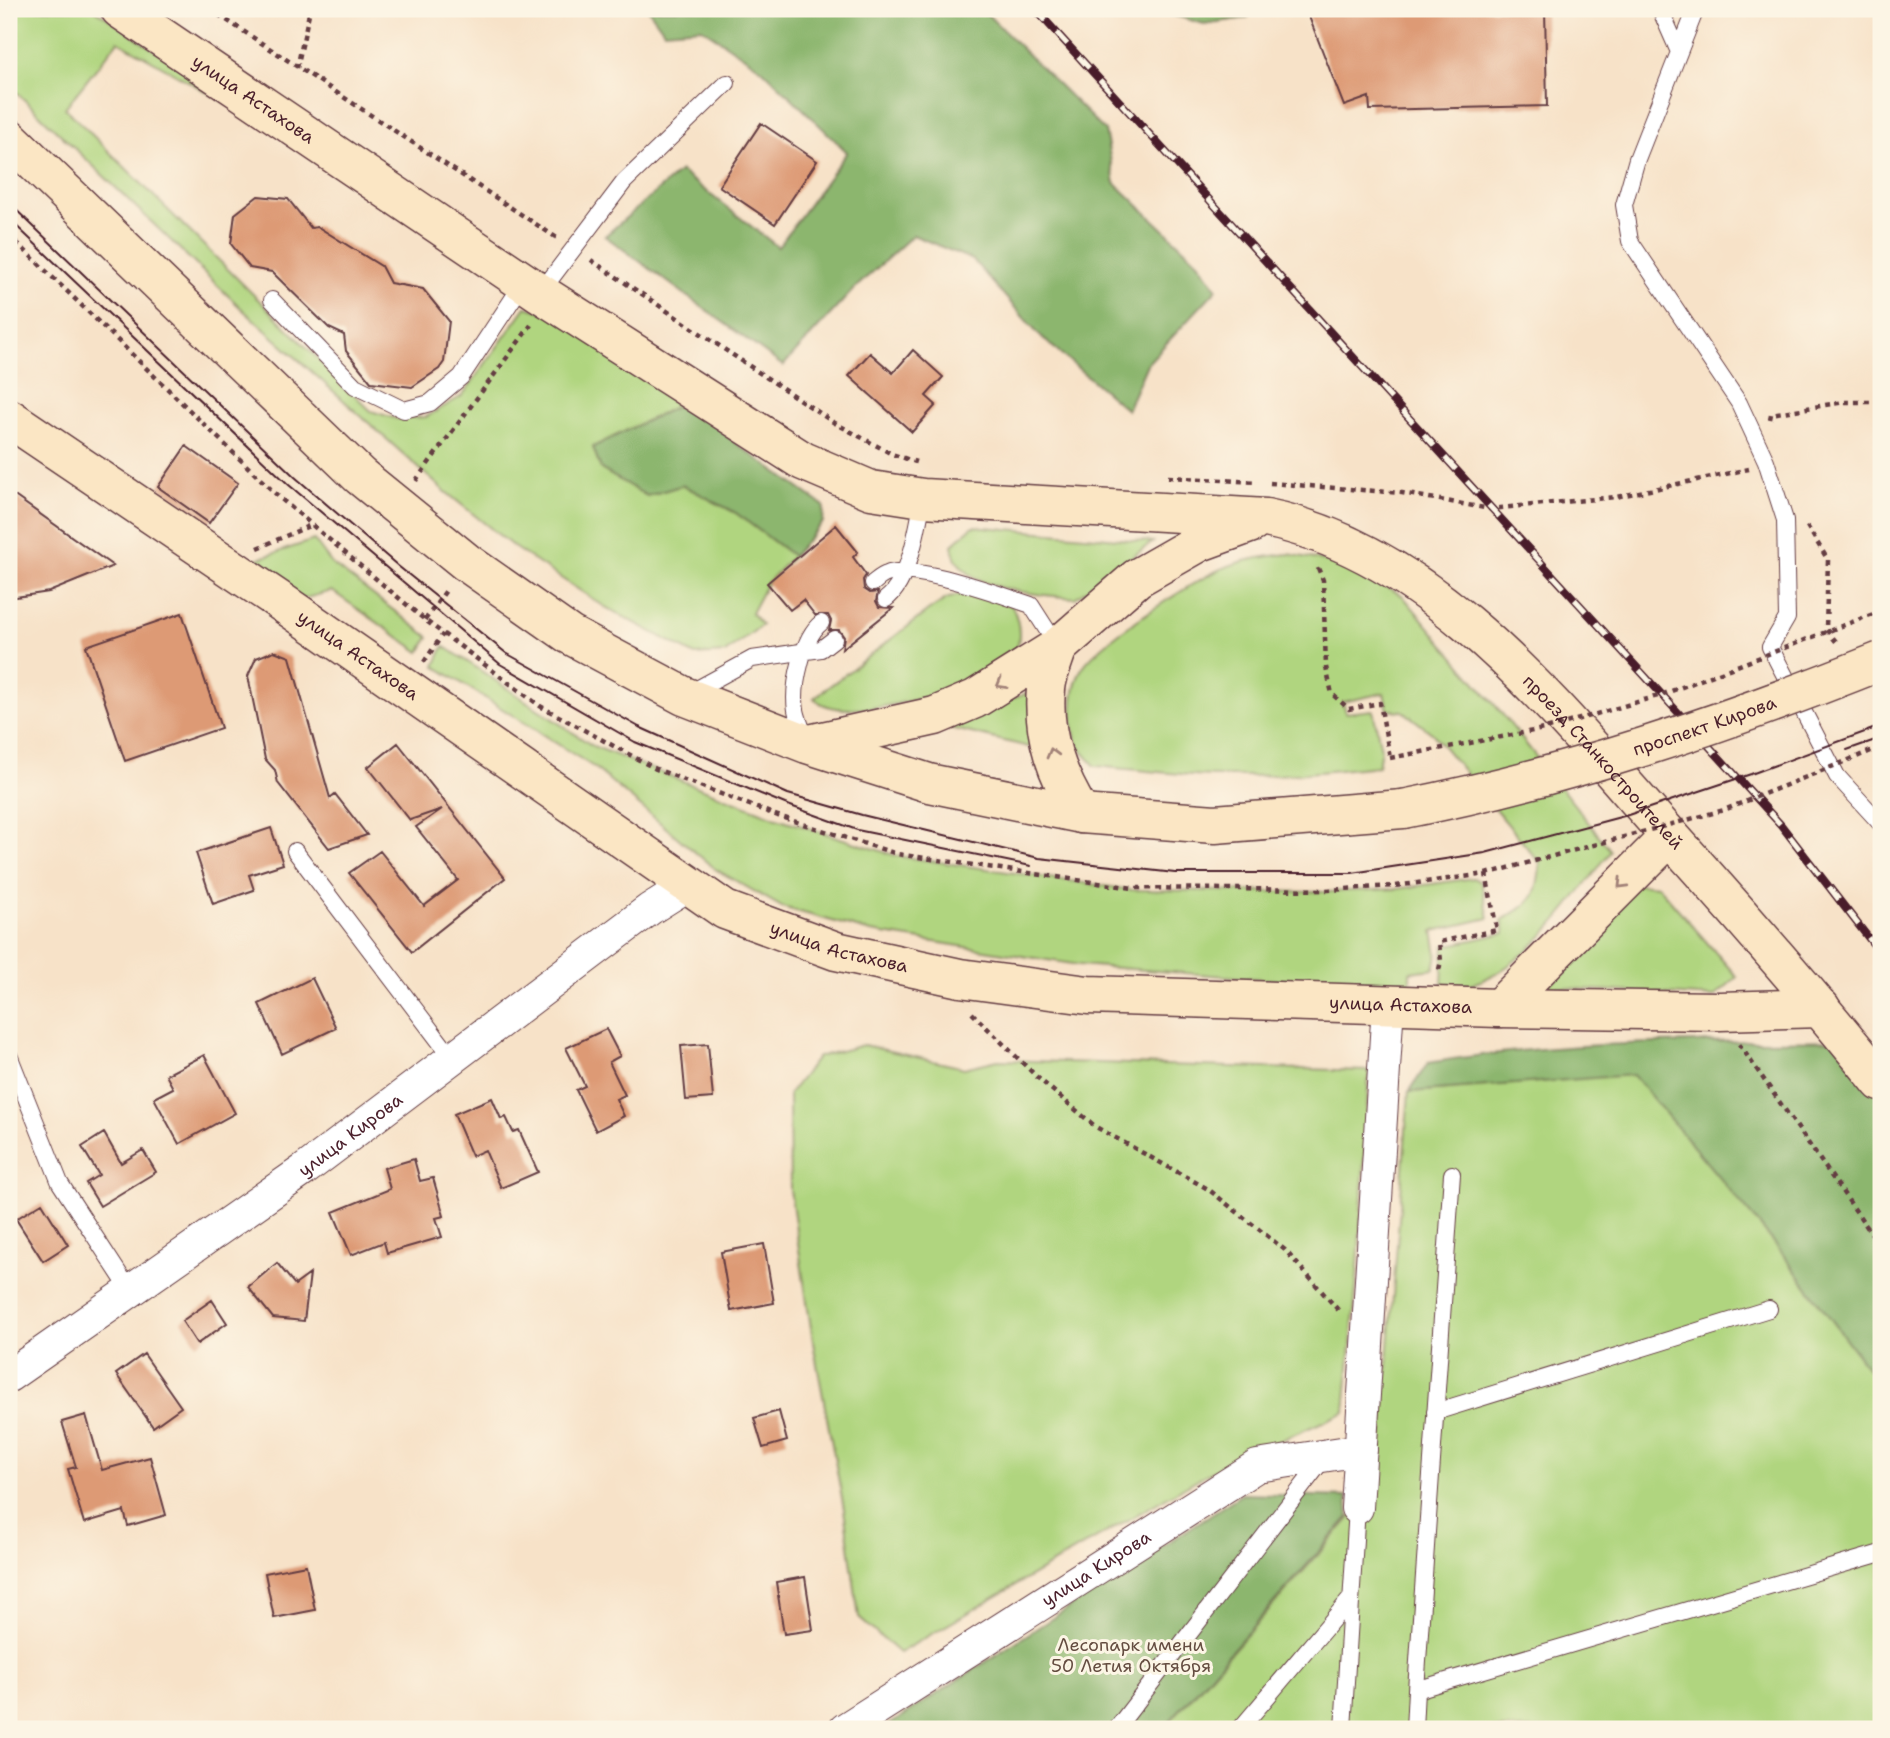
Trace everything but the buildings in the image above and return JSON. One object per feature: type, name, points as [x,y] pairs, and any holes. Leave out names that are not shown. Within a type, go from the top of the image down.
[{"type":"main road","name":"улица Астахова","points":[[120,9],[532,287],[803,461],[871,490],[925,482],[1283,521]]},
{"type":"main road","points":[[9,138],[360,476],[466,562],[570,635],[684,696],[807,744],[929,783],[1081,814]]},
{"type":"main road","name":"улица Астахова","points":[[9,418],[277,599],[725,910],[836,951],[960,978],[1088,995],[1499,1008],[1720,1011],[1821,1008]]},
{"type":"main road","points":[[807,744],[935,716],[975,699],[1058,647],[1137,578],[1200,542],[1283,521]]},
{"type":"main road","name":"проезд Станкостроителей","points":[[1283,521],[1368,552],[1436,598],[1546,698],[1821,1008],[1881,1082]]},
{"type":"main road","points":[[1058,647],[1045,688],[1048,737],[1059,777],[1081,814]]},
{"type":"main road","name":"проспект Кирова","points":[[1081,814],[1215,824],[1403,809],[1486,793],[1602,760],[1766,707],[1881,661]]},
{"type":"main road","points":[[1499,1008],[1670,836]]},
{"type":"street","name":"улица Кирова","points":[[9,1376],[304,1170],[650,909],[688,885]]},
{"type":"street","points":[[1357,1508],[1388,1004]]},
{"type":"street","name":"улица Кирова","points":[[845,1729],[1257,1466],[1361,1450]]},
{"type":"lane","points":[[1660,9],[1679,52]]},
{"type":"lane","points":[[1696,9],[1636,159],[1624,205],[1630,241],[1739,403],[1766,461],[1784,520],[1787,618],[1770,648],[1837,776],[1881,824]]},
{"type":"lane","points":[[272,300],[355,386],[404,410],[430,403],[461,377],[532,287],[574,249],[624,183],[727,83]]},
{"type":"lane","points":[[886,599],[897,591],[916,538],[925,482]]},
{"type":"lane","points":[[873,583],[887,573],[902,572],[950,580],[1031,605],[1058,647]]},
{"type":"lane","points":[[807,744],[796,708],[803,652],[811,631],[821,623]]},
{"type":"lane","points":[[684,696],[752,659],[821,649],[834,639]]},
{"type":"lane","points":[[295,850],[452,1058]]},
{"type":"lane","points":[[9,1055],[60,1183],[131,1292]]},
{"type":"lane","points":[[1414,1729],[1452,1174]]},
{"type":"lane","points":[[1435,1412],[1769,1309]]},
{"type":"lane","points":[[1116,1729],[1326,1455]]},
{"type":"lane","points":[[1343,1729],[1357,1508]]},
{"type":"lane","points":[[1416,1690],[1881,1553]]},
{"type":"lane","points":[[1240,1729],[1351,1598]]},
{"type":"path","points":[[210,9],[833,422],[892,454],[925,482]]},
{"type":"path","points":[[297,68],[310,9]]},
{"type":"path","points":[[1161,477],[1402,493],[1490,509],[1616,497],[1742,472],[1766,461],[1771,414],[1844,402],[1881,402]]},
{"type":"path","points":[[1320,487],[1283,521],[1323,580],[1326,667],[1332,694],[1349,709],[1380,703],[1390,758],[1549,728],[1650,698],[1735,669],[1881,611]]},
{"type":"path","points":[[1800,516],[1828,561],[1826,629],[1842,649]]},
{"type":"path","points":[[425,620],[447,588]]},
{"type":"path","points":[[420,667],[443,634]]},
{"type":"path","points":[[1431,1004],[1441,961],[1439,942],[1497,930],[1486,874],[1724,810],[1881,747]]},
{"type":"path","points":[[978,1006],[964,1005],[1038,1078],[1096,1127],[1208,1189],[1285,1250],[1336,1310],[1369,1330]]},
{"type":"path","points":[[1720,1011],[1881,1247]]},
{"type":"green space","points":[[9,9],[94,9],[273,130],[118,41],[65,108],[371,411],[397,419],[426,417],[462,396],[526,307],[556,315],[685,402],[593,447],[601,469],[647,496],[683,485],[736,513],[793,556],[767,583],[751,613],[762,625],[725,653],[695,655],[605,607],[515,548],[441,488],[242,309],[9,85]]},
{"type":"green space","points":[[648,9],[982,9],[1105,131],[1115,183],[1199,263],[1217,289],[1147,364],[1127,410],[1039,335],[973,260],[913,235],[853,290],[783,366],[605,236],[680,171],[778,247],[847,152],[762,69],[702,28],[664,31]]},
{"type":"green space","points":[[1162,9],[1255,9],[1247,18],[1204,24],[1166,13]]},
{"type":"green space","points":[[685,402],[741,447],[824,506],[823,522],[793,556],[736,513],[683,485],[647,496],[601,469],[593,447]]},
{"type":"green space","points":[[973,526],[1153,542],[1075,598],[1001,588],[968,573],[957,561],[952,545]]},
{"type":"green space","points":[[314,540],[332,564],[429,637],[420,652],[332,591],[299,600],[248,562]]},
{"type":"green space","points":[[1289,554],[1344,565],[1402,595],[1499,710],[1611,851],[1551,927],[1515,961],[1495,974],[1471,984],[1442,984],[1444,946],[1505,933],[1502,920],[1527,904],[1535,892],[1540,863],[1433,734],[1403,711],[1388,710],[1384,693],[1343,702],[1346,713],[1373,710],[1381,749],[1378,766],[1274,775],[1185,774],[1095,766],[1078,745],[1072,718],[1075,689],[1080,672],[1103,646],[1167,600],[1221,569],[1254,559]]},
{"type":"green space","points":[[976,590],[1012,606],[1019,627],[1014,656],[1001,673],[991,680],[903,702],[861,709],[842,709],[826,705],[814,698],[946,599]]},
{"type":"green space","points":[[444,646],[593,746],[777,818],[897,856],[1132,890],[1327,892],[1396,889],[1474,878],[1481,882],[1489,918],[1433,931],[1437,954],[1434,969],[1410,972],[1410,983],[1277,980],[1079,965],[871,932],[782,907],[715,869],[595,768],[435,666]]},
{"type":"green space","points":[[1028,693],[1045,751],[938,725]]},
{"type":"green space","points":[[1637,884],[1658,886],[1737,977],[1714,997],[1549,987],[1544,981]]},
{"type":"green space","points":[[1841,1040],[1881,1093],[1881,1386],[1773,1241],[1633,1075],[1409,1092],[1428,1063],[1479,1055],[1582,1046]]},
{"type":"green space","points":[[863,1045],[964,1068],[998,1060],[1369,1071],[1358,1267],[1345,1412],[1212,1471],[899,1653],[859,1618],[844,1509],[814,1348],[790,1190],[789,1094],[818,1057]]},
{"type":"green space","points":[[1633,1074],[1773,1241],[1881,1386],[1881,1729],[1163,1729],[1378,1487],[1409,1092]]},
{"type":"green space","name":"Лесопарк имени 50 Летия Октября","points":[[1242,1494],[1347,1497],[1349,1517],[1163,1729],[883,1729]]},
{"type":"tram line","points":[[9,203],[295,477],[398,566],[506,653],[639,727],[788,794],[862,815],[1039,858],[1175,873],[1352,873],[1485,853],[1628,815],[1751,774],[1881,726]]},
{"type":"tram line","points":[[9,219],[289,485],[500,664],[635,742],[785,804],[857,830],[1031,866]]},
{"type":"tram line","points":[[1847,750],[1881,738]]},
{"type":"railway","points":[[1035,9],[1781,825],[1881,954]]}]
